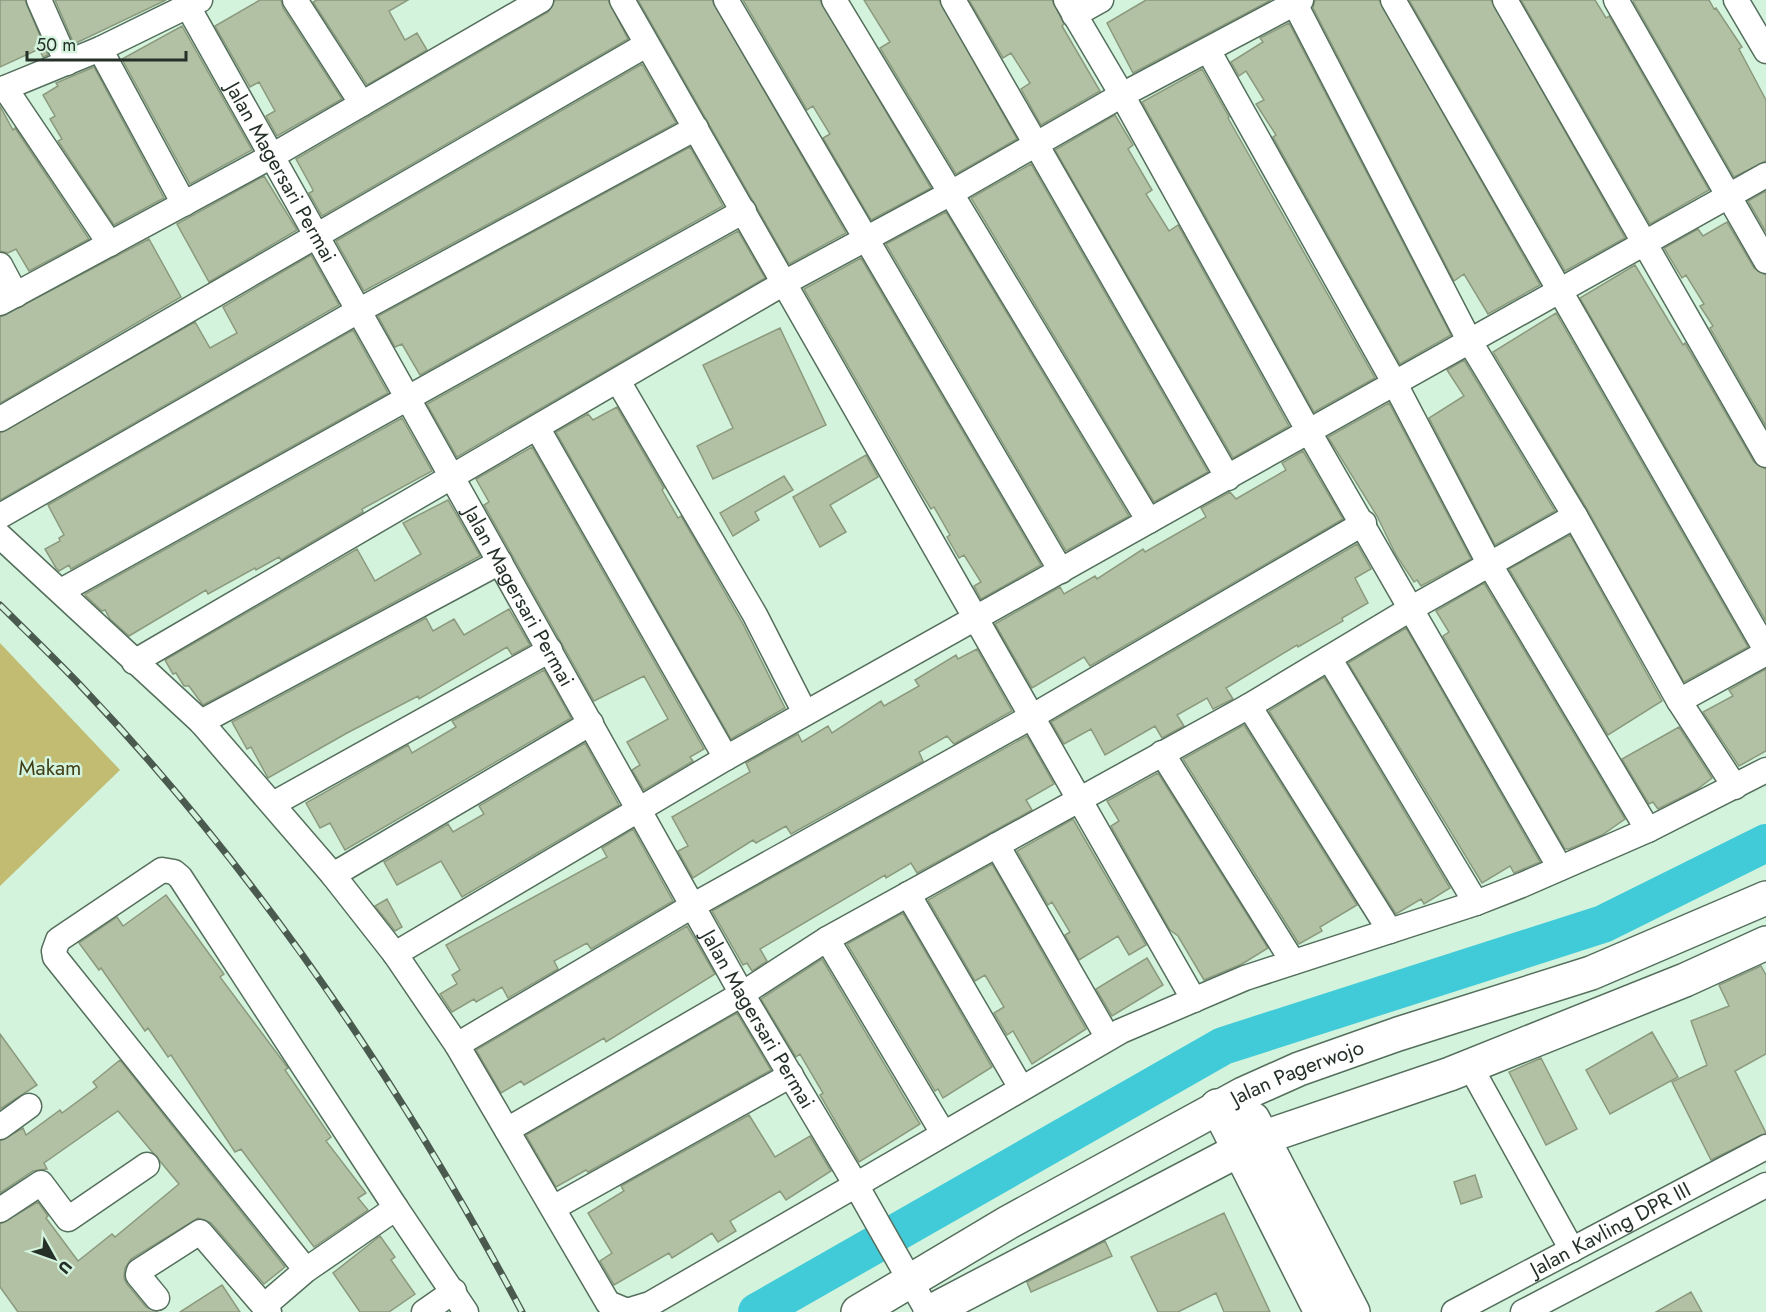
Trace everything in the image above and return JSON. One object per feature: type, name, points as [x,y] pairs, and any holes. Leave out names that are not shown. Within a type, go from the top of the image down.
[{"type":"main road","name":"Jalan Pagerwojo","points":[[858,1312],[907,1275],[1009,1222],[1230,1100],[1299,1070],[1358,1048],[1591,973],[1766,898]]},
{"type":"main road","points":[[929,1312],[1250,1143],[1470,1066],[1685,980],[1765,945]]},
{"type":"main road","points":[[1230,1100],[1321,1312]]},
{"type":"main road","points":[[1250,1143],[1353,1312]]},
{"type":"street","points":[[39,0],[67,63]]},
{"type":"street","points":[[296,0],[362,104]]},
{"type":"street","points":[[0,265],[8,299],[272,156],[541,0]]},
{"type":"street","points":[[622,0],[1194,1000]]},
{"type":"street","points":[[726,0],[1060,571]]},
{"type":"street","points":[[834,0],[1149,521]]},
{"type":"street","points":[[952,0],[1228,478]]},
{"type":"street","points":[[1101,0],[1070,7],[1122,95],[1309,432],[1364,523],[1560,868]]},
{"type":"street","points":[[1393,0],[1766,651],[1679,701]]},
{"type":"street","points":[[1505,0],[1766,455]]},
{"type":"street","points":[[1616,0],[1726,196],[1766,261]]},
{"type":"street","points":[[1736,0],[1766,51]]},
{"type":"street","points":[[134,662],[538,429],[784,283],[951,193],[1034,143],[1298,2],[1470,342],[1575,516],[1679,701],[1735,787]]},
{"type":"street","points":[[110,244],[3,89],[100,49],[194,3]]},
{"type":"street","name":"Jalan Magersari Permai","points":[[194,3],[272,156],[358,311],[742,994],[929,1312]]},
{"type":"street","points":[[0,419],[646,45]]},
{"type":"street","points":[[100,49],[184,204]]},
{"type":"street","points":[[1208,50],[1395,384],[1490,565],[1648,830]]},
{"type":"street","points":[[0,516],[358,311],[696,128]]},
{"type":"street","points":[[395,954],[726,758],[1766,175]]},
{"type":"street","points":[[61,591],[407,396],[744,211]]},
{"type":"street","points":[[618,381],[754,615],[805,714]]},
{"type":"street","points":[[538,429],[726,758]]},
{"type":"street","points":[[507,1130],[742,994],[827,939],[1249,706],[1412,608],[1575,516]]},
{"type":"street","points":[[457,1046],[694,905],[1032,716],[1364,523]]},
{"type":"street","points":[[0,536],[201,722],[333,875],[395,954],[457,1046],[608,1303],[627,1311],[650,1304],[1108,1038],[1194,1000],[1293,962],[1476,903],[1648,830],[1766,770]]},
{"type":"street","points":[[201,722],[500,562]]},
{"type":"street","points":[[273,804],[550,650]]},
{"type":"street","points":[[1329,658],[1476,903]]},
{"type":"street","points":[[1249,706],[1390,931]]},
{"type":"street","points":[[333,875],[591,723]]},
{"type":"street","points":[[1162,753],[1293,962]]},
{"type":"street","points":[[997,845],[1108,1038]]},
{"type":"street","points":[[306,1270],[55,957],[54,951],[58,940],[162,870],[174,872],[466,1312]]},
{"type":"street","points":[[908,894],[1021,1088]]},
{"type":"street","points":[[827,939],[943,1133]]},
{"type":"street","points":[[1470,1066],[1572,1250]]},
{"type":"street","points":[[552,1208],[791,1075]]},
{"type":"street","points":[[0,1127],[29,1106]]},
{"type":"street","name":"Jalan Kavling DPR III","points":[[1454,1312],[1766,1147]]},
{"type":"street","points":[[0,1210],[40,1183],[68,1219],[147,1165]]},
{"type":"street","name":"Jalan Kavling DPR III","points":[[1522,1312],[1766,1185]]},
{"type":"street","points":[[158,1298],[138,1275],[139,1271],[200,1232],[267,1309],[306,1270],[396,1208]]},
{"type":"street","points":[[424,1312],[454,1291]]},
{"type":"green space","name":"Makam","points":[[0,643],[120,770],[0,886]]},
{"type":"building","points":[[0,0],[25,0],[48,55],[43,57],[39,49],[0,67]]},
{"type":"building","points":[[55,0],[166,0],[74,44]]},
{"type":"building","points":[[260,0],[281,0],[283,8],[342,99],[277,136],[266,116],[275,111],[259,82],[250,87],[215,26]]},
{"type":"building","points":[[317,0],[408,0],[389,11],[405,40],[417,33],[427,50],[367,85],[313,2]]},
{"type":"building","points":[[555,0],[608,0],[628,39],[322,216],[309,193],[313,191],[312,188],[296,159],[548,12]]},
{"type":"building","points":[[638,0],[712,0],[846,233],[789,264]]},
{"type":"building","points":[[743,0],[820,0],[931,188],[871,220],[823,138],[830,134],[813,106],[807,110]]},
{"type":"building","points":[[864,0],[939,0],[1017,139],[956,174],[880,48],[890,42]]},
{"type":"building","points":[[969,0],[1052,0],[1064,24],[1062,26],[1100,91],[1041,125],[1021,89],[1030,83],[1011,53],[1003,58]]},
{"type":"building","points":[[1146,0],[1271,0],[1133,73],[1107,23]]},
{"type":"building","points":[[1315,0],[1379,0],[1540,285],[1488,314],[1464,274],[1454,281],[1313,8]]},
{"type":"building","points":[[1409,0],[1491,0],[1625,238],[1565,271]]},
{"type":"building","points":[[1521,0],[1595,0],[1606,18],[1609,16],[1709,190],[1650,224]]},
{"type":"building","points":[[1709,0],[1714,9],[1716,8],[1742,47],[1739,49],[1766,100],[1766,161],[1734,177],[1633,1]]},
{"type":"building","points":[[1289,23],[1451,335],[1400,364],[1273,137],[1276,135],[1256,104],[1264,100],[1246,71],[1239,76],[1231,62],[1263,42],[1260,38]]},
{"type":"building","points":[[182,26],[252,150],[190,184],[122,59]]},
{"type":"building","points":[[642,64],[676,123],[364,291],[336,241]]},
{"type":"building","points":[[94,67],[164,198],[114,225],[58,141],[62,139],[50,119],[55,116],[43,95],[58,86],[56,83]]},
{"type":"building","points":[[1202,69],[1375,378],[1314,412],[1142,102]]},
{"type":"building","points":[[0,106],[13,130],[15,128],[89,239],[29,271],[16,249],[8,253],[0,251]]},
{"type":"building","points":[[1115,115],[1133,145],[1128,149],[1152,190],[1146,194],[1169,231],[1178,225],[1289,426],[1233,458],[1055,150]]},
{"type":"building","points":[[690,147],[723,206],[420,375],[402,344],[395,347],[378,316]]},
{"type":"building","points":[[1031,164],[1208,472],[1154,502],[971,198]]},
{"type":"building","points":[[264,176],[297,230],[209,282],[177,224]]},
{"type":"building","points":[[1766,191],[1766,232],[1748,201]]},
{"type":"building","points":[[946,212],[1129,516],[1066,551],[886,244]]},
{"type":"building","points":[[1727,222],[1754,268],[1766,275],[1766,426],[1710,328],[1713,326],[1700,306],[1704,304],[1686,275],[1682,278],[1664,248],[1698,229],[1703,236]]},
{"type":"building","points":[[738,231],[765,278],[457,457],[427,404]]},
{"type":"building","points":[[149,239],[181,297],[0,403],[0,317]]},
{"type":"building","points":[[311,255],[339,305],[0,500],[0,433],[195,322],[210,348],[237,333],[223,307]]},
{"type":"building","points":[[861,258],[1041,565],[981,599],[974,586],[981,582],[964,555],[959,558],[947,537],[950,535],[934,507],[931,509],[920,491],[804,289]]},
{"type":"building","points":[[1635,265],[1683,345],[1685,343],[1754,462],[1766,469],[1766,621],[1580,298]]},
{"type":"building","points":[[1556,313],[1748,647],[1684,682],[1587,509],[1493,352]]},
{"type":"building","points":[[780,328],[826,425],[713,479],[697,446],[733,428],[703,365]]},
{"type":"building","points":[[353,330],[388,393],[71,569],[69,565],[59,571],[56,568],[45,549],[60,541],[59,538],[64,535],[48,505]]},
{"type":"building","points":[[1464,360],[1555,511],[1495,545],[1429,418],[1464,396],[1447,370]]},
{"type":"building","points":[[1389,403],[1471,559],[1421,586],[1417,580],[1414,582],[1396,555],[1377,516],[1328,437]]},
{"type":"building","points":[[617,407],[664,488],[662,490],[678,518],[681,516],[743,624],[785,708],[731,739],[556,432],[588,414],[593,420]]},
{"type":"building","points":[[402,418],[432,471],[362,509],[363,512],[281,560],[279,557],[256,570],[255,568],[208,594],[206,590],[129,636],[110,619],[105,610],[102,611],[86,596],[85,594]]},
{"type":"building","points":[[532,447],[704,749],[690,757],[693,761],[644,790],[632,770],[640,765],[627,742],[668,719],[644,676],[594,701],[484,505],[489,502],[476,479]]},
{"type":"building","points":[[1303,451],[1343,519],[1090,666],[1084,657],[1032,688],[995,624],[1060,587],[1064,594],[1095,576],[1097,579],[1143,549],[1145,552],[1206,517],[1201,508],[1230,492],[1236,499],[1286,470],[1282,463]]},
{"type":"building","points":[[866,455],[878,477],[830,505],[846,532],[820,547],[793,497]]},
{"type":"building","points":[[784,476],[793,490],[755,512],[759,520],[733,536],[720,513]]},
{"type":"building","points":[[448,500],[480,556],[203,705],[189,686],[184,686],[176,673],[173,674],[165,660],[357,549],[375,581],[421,554],[403,523]]},
{"type":"building","points":[[1570,535],[1662,701],[1608,735],[1509,569]]},
{"type":"building","points":[[1357,544],[1371,569],[1355,578],[1368,603],[1342,618],[1343,621],[1298,647],[1297,645],[1226,688],[1233,699],[1213,709],[1207,698],[1177,715],[1184,726],[1162,738],[1155,726],[1105,755],[1091,729],[1064,744],[1051,722]]},
{"type":"building","points":[[1484,583],[1625,819],[1602,835],[1569,849],[1565,849],[1443,636],[1449,632],[1436,611]]},
{"type":"building","points":[[509,609],[530,645],[512,655],[507,647],[419,699],[418,696],[347,733],[268,778],[251,747],[247,749],[232,722],[426,618],[433,631],[454,619],[464,635]]},
{"type":"building","points":[[1406,628],[1540,862],[1514,873],[1510,866],[1482,883],[1348,663]]},
{"type":"building","points":[[977,649],[1012,711],[954,744],[947,736],[919,752],[923,761],[791,834],[786,826],[756,843],[753,840],[693,878],[678,851],[688,846],[672,817],[750,772],[746,763],[798,734],[802,742],[828,726],[832,733],[881,701],[884,706],[919,686],[915,680],[956,655],[958,659]]},
{"type":"building","points":[[1766,669],[1766,751],[1739,766],[1703,712],[1733,696],[1729,690]]},
{"type":"building","points":[[544,670],[571,718],[345,850],[330,823],[320,828],[306,803],[408,745],[412,753],[456,727],[452,721]]},
{"type":"building","points":[[1324,677],[1450,888],[1424,904],[1421,899],[1396,914],[1269,711]]},
{"type":"building","points":[[1244,725],[1357,905],[1320,927],[1322,931],[1299,944],[1183,759]]},
{"type":"building","points":[[1679,727],[1712,778],[1696,790],[1658,809],[1653,802],[1649,804],[1622,759]]},
{"type":"building","points":[[1027,736],[1054,784],[1026,800],[1032,810],[917,873],[911,863],[886,878],[885,875],[760,949],[767,961],[752,971],[747,963],[743,965],[712,911]]},
{"type":"building","points":[[585,743],[619,805],[462,897],[441,861],[397,885],[384,862],[448,824],[453,832],[484,814],[479,806]]},
{"type":"building","points":[[1158,773],[1268,948],[1242,964],[1204,980],[1178,936],[1170,930],[1111,826],[1119,821],[1107,801]]},
{"type":"building","points":[[1073,819],[1146,945],[1129,955],[1118,936],[1079,960],[1065,935],[1070,932],[1052,902],[1048,905],[1017,851]]},
{"type":"building","points":[[633,829],[673,901],[591,949],[587,943],[554,961],[558,969],[508,998],[502,987],[452,1012],[440,994],[457,984],[452,975],[460,970],[446,945],[607,857],[602,848]]},
{"type":"building","points":[[992,864],[1086,1029],[1032,1064],[1013,1031],[1007,1035],[994,1013],[1004,1007],[985,975],[975,981],[928,900]]},
{"type":"building","points":[[166,895],[224,974],[220,977],[288,1068],[285,1070],[331,1137],[326,1141],[366,1193],[358,1198],[368,1210],[314,1247],[241,1149],[235,1152],[171,1055],[168,1057],[148,1028],[145,1031],[101,968],[99,970],[79,943],[117,917],[123,926]]},
{"type":"building","points":[[387,899],[402,927],[395,931],[375,906]]},
{"type":"building","points":[[903,913],[992,1067],[943,1098],[938,1089],[935,1091],[847,944]]},
{"type":"building","points":[[687,926],[715,974],[606,1042],[604,1038],[524,1085],[521,1081],[501,1093],[476,1050]]},
{"type":"building","points":[[1147,958],[1163,985],[1112,1016],[1096,989]]},
{"type":"building","points":[[822,959],[920,1124],[859,1162],[820,1095],[823,1093],[800,1054],[796,1057],[761,999]]},
{"type":"building","points":[[1761,966],[1766,975],[1766,1054],[1735,1071],[1766,1133],[1711,1160],[1672,1082],[1707,1065],[1691,1021],[1729,1006],[1719,985]]},
{"type":"building","points":[[737,1013],[771,1070],[588,1172],[586,1170],[556,1187],[526,1135]]},
{"type":"building","points":[[1652,1032],[1678,1077],[1610,1114],[1586,1070]]},
{"type":"building","points":[[0,1034],[37,1085],[0,1109]]},
{"type":"building","points":[[1541,1058],[1577,1129],[1546,1145],[1509,1072]]},
{"type":"building","points":[[120,1060],[285,1267],[264,1284],[211,1223],[198,1218],[131,1259],[125,1268],[124,1278],[127,1284],[146,1307],[158,1312],[18,1312],[0,1287],[0,1224],[38,1202],[48,1216],[46,1218],[78,1261],[112,1234],[115,1237],[179,1184],[118,1111],[44,1163],[47,1169],[33,1171],[0,1193],[0,1141],[23,1128],[26,1135],[60,1110],[62,1113],[97,1087],[93,1082]]},
{"type":"building","points":[[749,1115],[775,1157],[810,1136],[831,1171],[786,1200],[780,1191],[730,1221],[736,1231],[718,1242],[712,1233],[672,1258],[669,1253],[614,1285],[600,1261],[612,1253],[588,1213],[624,1191],[621,1186]]},
{"type":"building","points":[[1475,1175],[1482,1197],[1461,1204],[1454,1182]]},
{"type":"building","points":[[1224,1213],[1270,1312],[1224,1312],[1216,1293],[1178,1312],[1158,1312],[1131,1257]]},
{"type":"building","points":[[380,1236],[395,1257],[391,1260],[415,1294],[389,1312],[360,1312],[333,1273]]},
{"type":"building","points":[[1105,1241],[1112,1256],[1031,1292],[1027,1282]]},
{"type":"building","points":[[222,1285],[240,1312],[180,1312]]},
{"type":"building","points":[[1691,1292],[1702,1312],[1656,1312]]},
{"type":"waterway","points":[[757,1312],[1223,1046],[1603,924],[1766,843]]},
{"type":"railway","points":[[0,605],[80,685],[145,756],[207,829],[266,905],[376,1064],[427,1145],[522,1312]]}]
